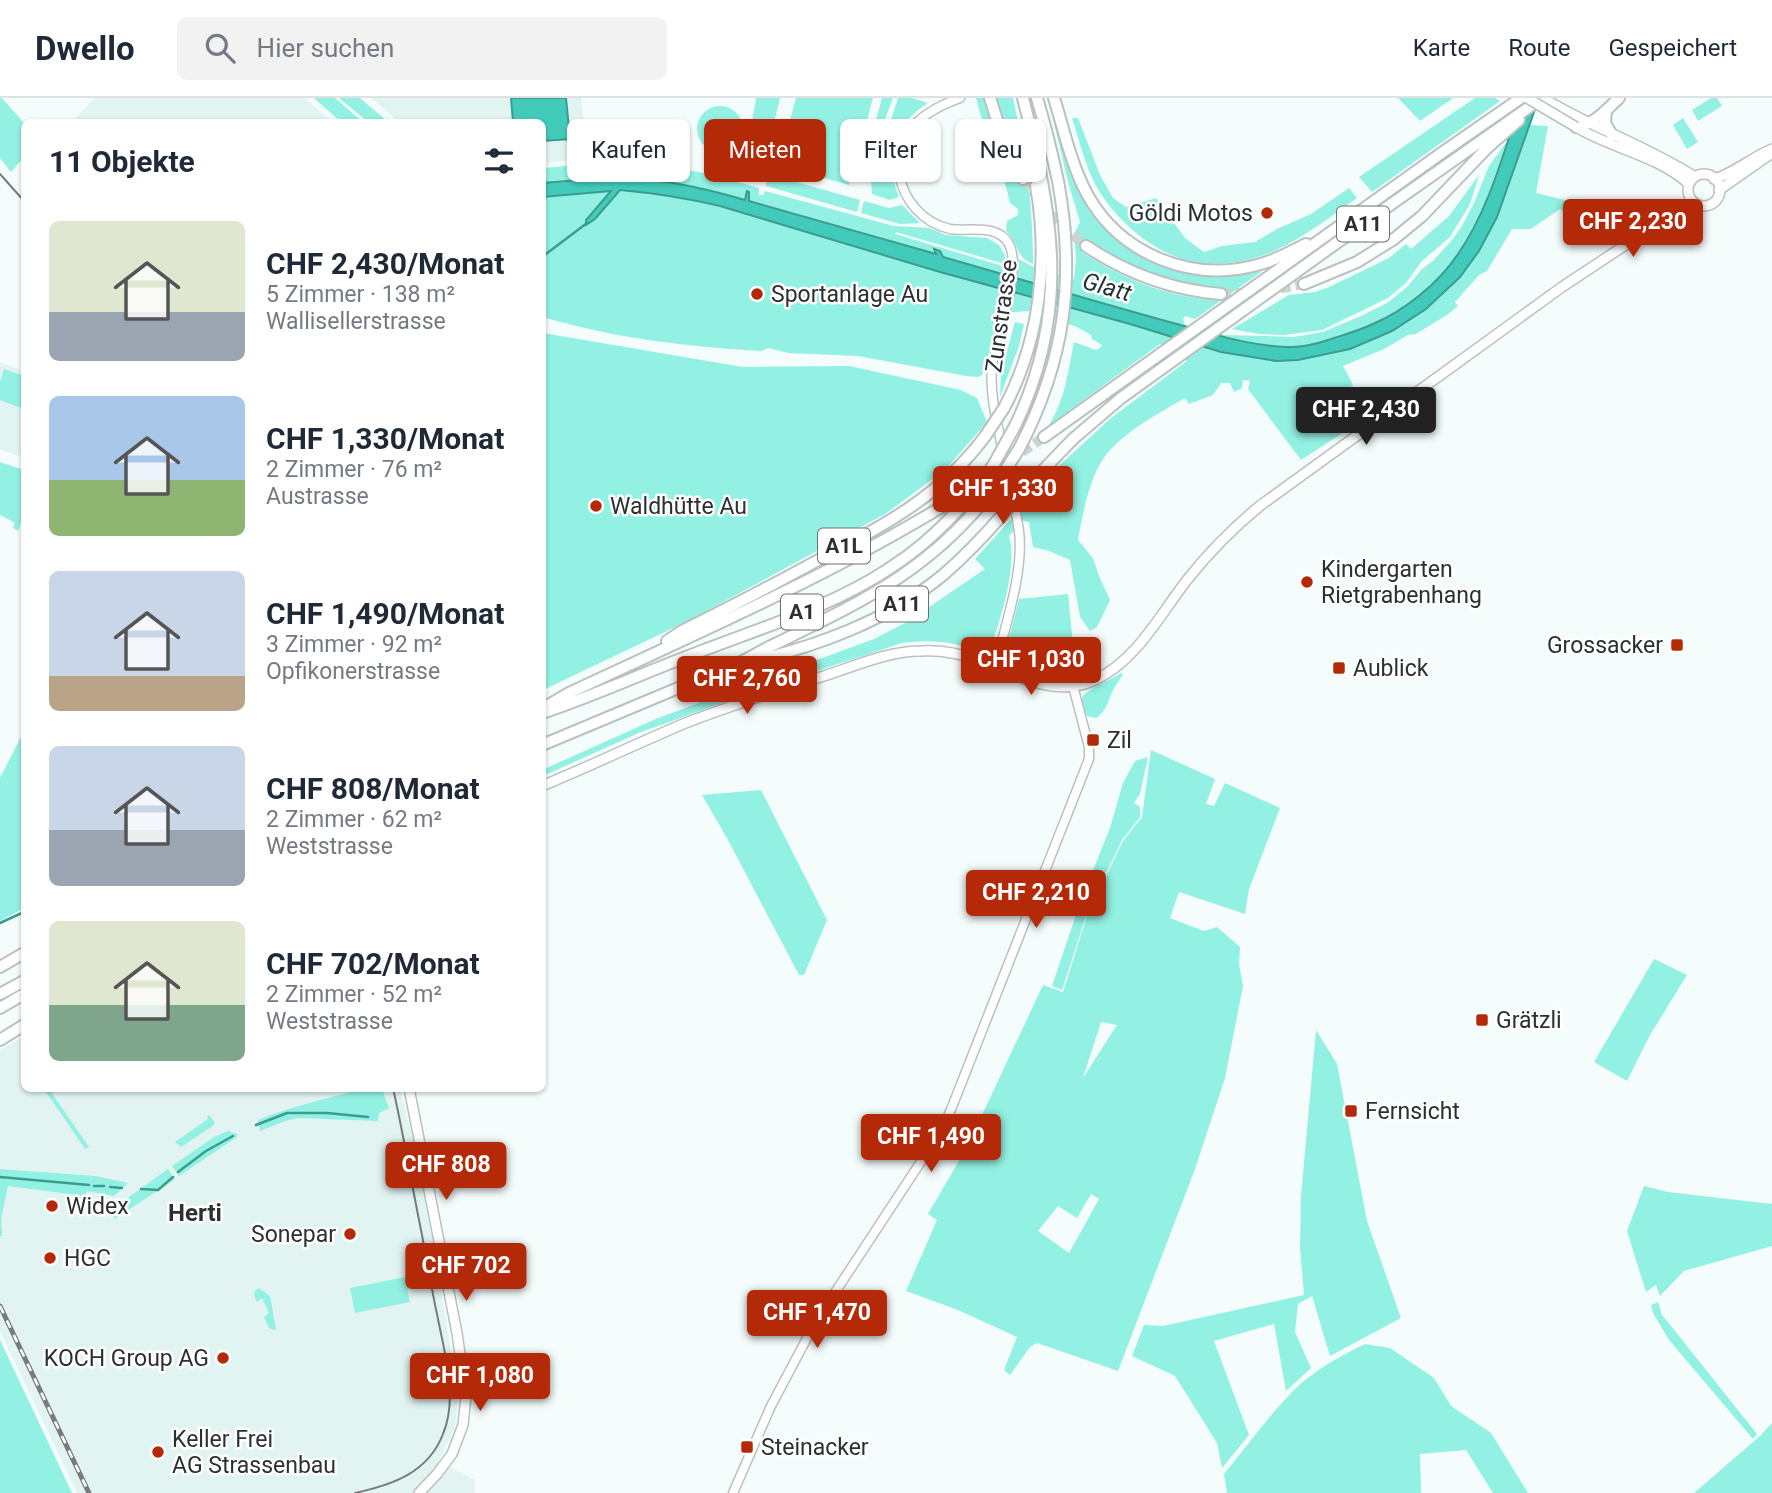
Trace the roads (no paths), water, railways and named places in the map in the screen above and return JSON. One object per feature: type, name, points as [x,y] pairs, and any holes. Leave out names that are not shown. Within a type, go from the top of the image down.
[{"type":"highway","points":[[990,98],[997,119]]},
{"type":"highway","name":"A1L","points":[[629,665],[682,631],[841,548],[909,508],[952,475],[986,435],[1004,408],[1023,364],[1034,326],[1039,294],[1041,257],[1038,195],[1016,98]]},
{"type":"highway","name":"A1","points":[[546,709],[573,703],[834,598],[871,579],[906,556],[941,528],[968,499],[994,464],[1015,426],[1035,379],[1047,329],[1052,260],[1044,184],[1023,98]]},
{"type":"highway","name":"A1","points":[[546,744],[731,667],[838,613],[903,576],[952,536],[996,485],[1019,449],[1043,397],[1057,353],[1065,300],[1064,223],[1058,181],[1037,98]]},
{"type":"highway","name":"A11","points":[[1054,98],[1072,157],[1092,201],[1109,224],[1125,239],[1157,258],[1202,270],[1241,269],[1274,259],[1336,228]]},
{"type":"highway","name":"A11","points":[[1044,438],[1521,98]]},
{"type":"highway","name":"A11","points":[[731,667],[775,656],[854,628],[918,594],[974,546],[1058,453],[1088,424],[1222,324],[1542,98]]},
{"type":"highway","name":"A11","points":[[1304,284],[1357,262],[1394,239],[1431,207],[1542,98]]},
{"type":"highway","points":[[1582,126],[1619,98]]},
{"type":"highway","points":[[1606,110],[1605,123],[1612,135]]},
{"type":"highway","points":[[1086,246],[1123,269],[1151,281],[1184,290],[1221,294]]},
{"type":"highway","name":"A1L","points":[[546,707],[569,693],[854,557],[948,503]]},
{"type":"highway","points":[[0,957],[21,952]]},
{"type":"highway","points":[[0,967],[21,953]]},
{"type":"highway","points":[[0,994],[21,983]]},
{"type":"highway","points":[[0,1008],[21,995]]},
{"type":"highway","points":[[0,1040],[21,1027]]},
{"type":"main road","points":[[1527,98],[1692,181],[1707,175],[1714,179],[1719,190],[1712,204],[1702,206],[1692,201],[1688,193],[1692,181]]},
{"type":"main road","points":[[1542,98],[1582,126],[1612,135],[1666,159],[1692,181]]},
{"type":"main road","points":[[1714,179],[1761,153],[1772,151]]},
{"type":"main road","points":[[1719,190],[1772,151]]},
{"type":"main road","points":[[546,784],[696,719],[876,659],[903,653],[926,650],[958,654],[1036,683],[1056,687],[1090,682],[1114,670],[1140,644],[1196,569],[1235,527],[1275,494],[1562,287],[1692,201]]},
{"type":"main road","points":[[410,1092],[457,1333],[466,1396],[463,1425],[452,1454],[419,1493]]},
{"type":"street","name":"Zunstrasse","points":[[959,99],[929,112],[918,121],[904,141],[899,173],[902,186],[914,207],[933,223],[950,229],[991,230],[1002,235],[1011,249],[1012,265],[1007,301],[994,354],[992,387],[1020,543],[1017,574],[995,667]]},
{"type":"street","points":[[733,1493],[771,1406],[815,1323],[943,1129],[1087,765],[1089,751],[1073,686]]},
{"type":"waterway","points":[[546,254],[587,223]]},
{"type":"waterway","points":[[0,923],[21,913]]},
{"type":"waterway","points":[[256,1125],[287,1113],[368,1117]]},
{"type":"waterway","points":[[178,1172],[206,1151],[233,1136]]},
{"type":"waterway","points":[[0,1177],[89,1185]]},
{"type":"waterway","points":[[141,1189],[158,1190],[173,1177]]},
{"type":"waterway","points":[[94,1186],[104,1186]]},
{"type":"waterway","points":[[110,1187],[122,1188]]},
{"type":"tunnel","points":[[1025,182],[1053,217],[1086,246]]},
{"type":"tunnel","points":[[1221,294],[1260,292],[1304,284]]},
{"type":"tunnel","points":[[948,503],[1044,437]]},
{"type":"tram line","points":[[0,174],[21,198]]},
{"type":"tram line","points":[[355,1493],[395,1481],[428,1459],[443,1434],[450,1406],[447,1362],[394,1092]]},
{"type":"railway","points":[[0,1306],[89,1493]]},
{"type":"place","name":"Göldi Motos","points":[[1267,213]]},
{"type":"place","name":"Sportanlage Au","points":[[757,294]]},
{"type":"place","name":"Waldhütte Au","points":[[596,506]]},
{"type":"place","name":"Kindergarten Rietgrabenhang","points":[[1307,582]]},
{"type":"place","name":"Grossacker","points":[[1677,645]]},
{"type":"place","name":"Aublick","points":[[1339,668]]},
{"type":"place","name":"Zil","points":[[1093,740]]},
{"type":"place","name":"Grätzli","points":[[1482,1020]]},
{"type":"place","name":"Fernsicht","points":[[1351,1111]]},
{"type":"place","name":"Widex","points":[[52,1206]]},
{"type":"place","name":"Sonepar","points":[[350,1234]]},
{"type":"place","name":"HGC","points":[[50,1258]]},
{"type":"place","name":"KOCH Group AG","points":[[223,1358]]},
{"type":"place","name":"Steinacker","points":[[747,1447]]},
{"type":"place","name":"Keller Frei AG Strassenbau","points":[[158,1452]]},
{"type":"district","name":"Herti","points":[[195,1213]]},
{"type":"water label","name":"Glatt","points":[[1107,287]]}]
